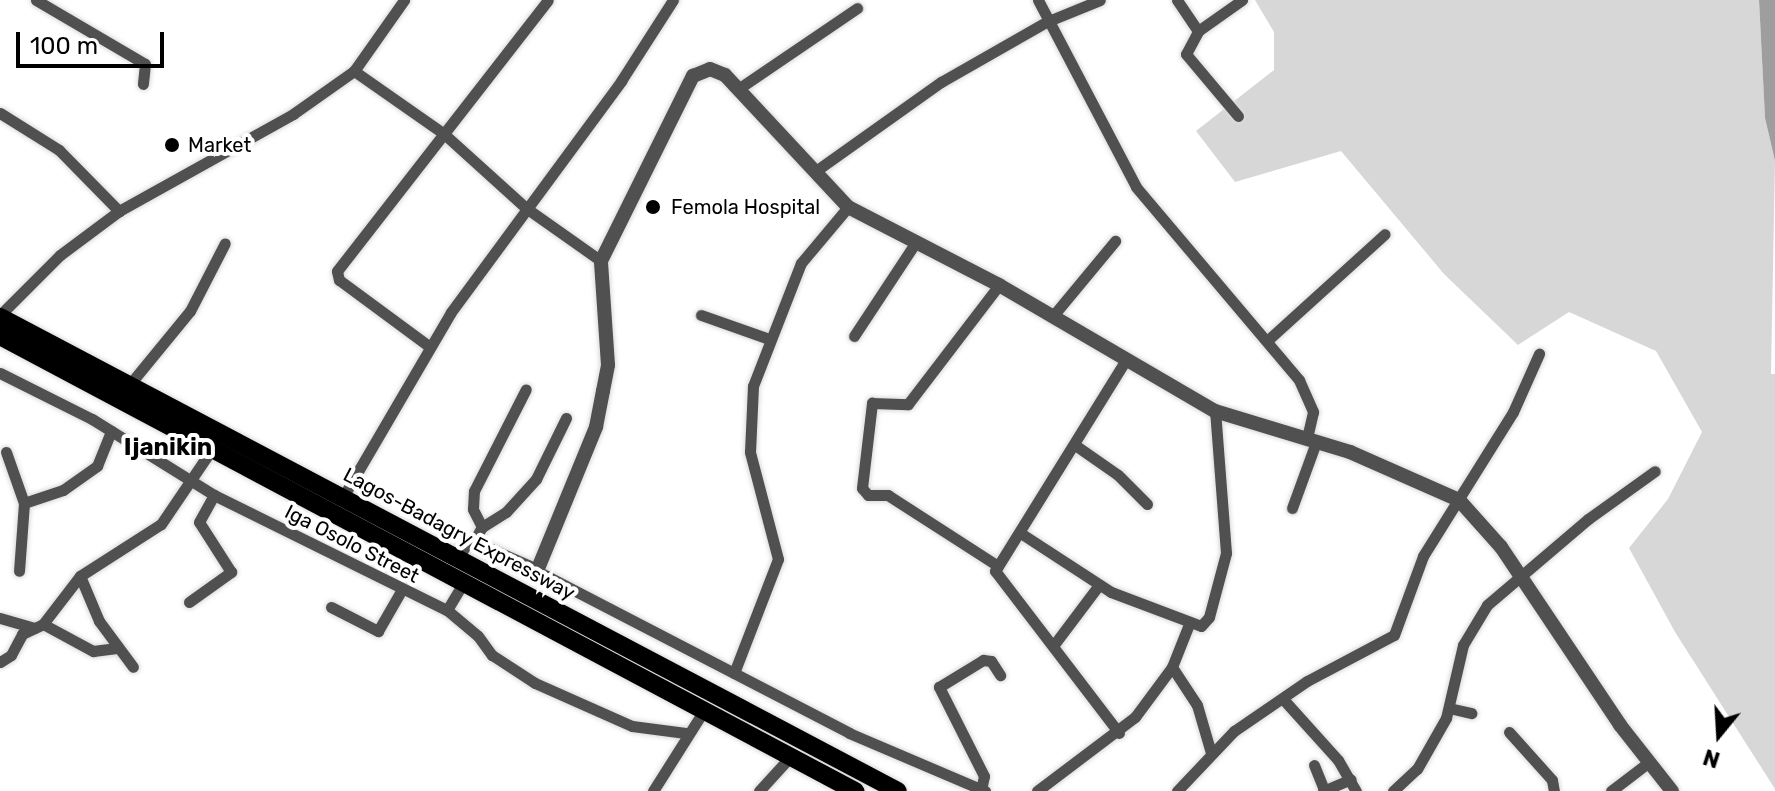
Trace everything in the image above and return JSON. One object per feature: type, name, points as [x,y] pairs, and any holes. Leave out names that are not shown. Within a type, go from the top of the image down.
[{"type":"highway","name":"Lagos-Badagry Expressway","points":[[0,316],[898,791]]},
{"type":"highway","name":"Lagos-Badagry Expressway","points":[[0,336],[855,791]]},
{"type":"street","points":[[36,0],[145,64],[143,84]]},
{"type":"street","points":[[0,316],[60,255],[119,211],[293,114],[354,71],[404,0]]},
{"type":"street","points":[[430,347],[337,275],[548,0]]},
{"type":"street","points":[[343,497],[430,347],[526,208],[621,81],[673,0]]},
{"type":"street","points":[[1038,0],[1046,22],[1136,187],[1269,339],[1308,397],[1313,412],[1312,440],[1292,508]]},
{"type":"street","points":[[817,170],[941,82],[1046,22],[1100,0]]},
{"type":"street","points":[[1177,0],[1198,31]]},
{"type":"street","points":[[1238,116],[1186,59],[1187,47],[1198,31],[1242,0]]},
{"type":"street","points":[[738,89],[857,8]]},
{"type":"street","points":[[537,571],[598,415],[608,365],[601,261],[693,76],[710,69],[738,89],[817,170],[848,207],[999,285],[1215,411],[1312,440],[1400,472],[1459,500],[1522,577],[1672,791]]},
{"type":"street","points":[[354,71],[443,133],[526,208],[601,261]]},
{"type":"street","points":[[0,113],[59,150],[119,211]]},
{"type":"street","points":[[734,673],[778,559],[778,540],[750,452],[753,386],[801,263],[848,207]]},
{"type":"street","points":[[1269,339],[1385,234]]},
{"type":"street","points":[[1052,317],[1115,241]]},
{"type":"street","points":[[854,336],[916,242]]},
{"type":"street","points":[[130,384],[190,311],[225,243]]},
{"type":"street","points":[[998,566],[888,495],[868,495],[862,488],[872,403],[908,404],[999,285]]},
{"type":"street","points":[[701,315],[769,339]]},
{"type":"street","points":[[1177,791],[1234,731],[1327,669],[1394,635],[1423,556],[1513,412],[1539,354]]},
{"type":"street","points":[[1119,733],[995,571],[1022,534],[1126,360]]},
{"type":"street","name":"Iga Osolo Street","points":[[0,373],[111,431],[214,495],[401,591],[447,610],[471,629],[492,655],[535,683],[632,726],[686,733]]},
{"type":"street","points":[[482,527],[473,509],[474,491],[526,389]]},
{"type":"street","points":[[1022,534],[1099,585],[1189,624],[1201,626],[1209,617],[1225,561],[1215,411]]},
{"type":"street","points":[[473,543],[482,527],[506,512],[536,479],[566,418]]},
{"type":"street","points":[[24,503],[63,490],[97,466],[111,431]]},
{"type":"street","points":[[1075,445],[1118,475],[1147,504]]},
{"type":"street","points":[[0,662],[11,655],[22,634],[39,626],[80,576],[161,524],[212,449]]},
{"type":"street","points":[[6,452],[24,503],[19,571]]},
{"type":"street","points":[[1400,789],[1428,750],[1449,708],[1460,655],[1487,605],[1588,519],[1655,471]]},
{"type":"street","points":[[189,602],[231,572],[199,522],[214,495]]},
{"type":"street","points":[[458,557],[466,543],[473,543],[537,571],[849,733],[983,790],[984,776],[939,687],[983,660],[991,661],[1000,675]]},
{"type":"street","points":[[80,576],[117,648],[133,667]]},
{"type":"street","points":[[447,610],[464,582]]},
{"type":"street","points":[[1053,646],[1099,585]]},
{"type":"street","points":[[331,607],[378,631],[401,591]]},
{"type":"street","points":[[0,618],[39,626],[93,651],[117,648]]},
{"type":"street","points":[[1037,791],[1119,733],[1172,667],[1189,624]]},
{"type":"street","points":[[1172,667],[1197,705],[1211,753]]},
{"type":"street","points":[[1283,699],[1353,785],[1324,791],[1314,765]]},
{"type":"street","points":[[1449,708],[1471,713]]},
{"type":"street","points":[[653,791],[686,733],[703,712]]},
{"type":"street","points":[[1509,732],[1552,780],[1554,791]]},
{"type":"street","points":[[759,791],[790,757]]},
{"type":"street","points":[[1611,791],[1649,762]]},
{"type":"shaded area","points":[[1255,0],[1759,0],[1765,118],[1775,161],[1771,374],[1775,374],[1775,789],[1675,632],[1629,548],[1668,499],[1702,432],[1656,351],[1569,312],[1518,345],[1444,274],[1341,151],[1235,182],[1196,131],[1274,70],[1274,32]]},
{"type":"shaded area","points":[[1759,0],[1775,0],[1775,161],[1765,118]]},
{"type":"place","name":"Market","points":[[172,145]]},
{"type":"place","name":"Femola Hospital","points":[[653,207]]},
{"type":"district","name":"Ijanikin","points":[[168,448]]}]
